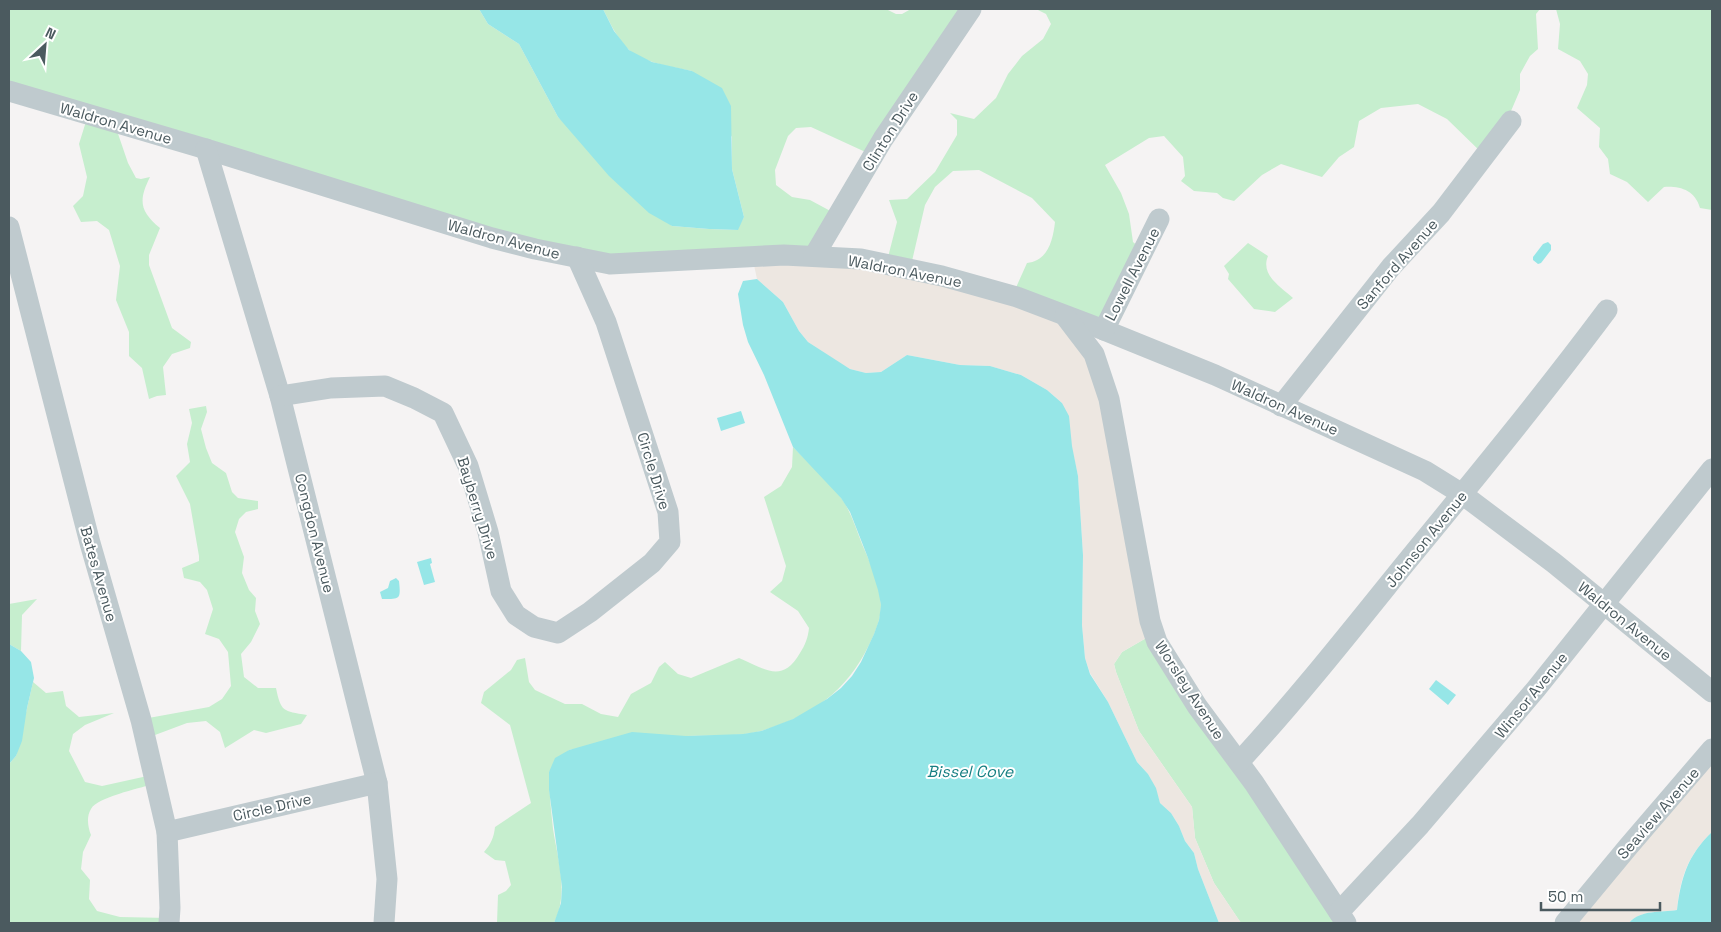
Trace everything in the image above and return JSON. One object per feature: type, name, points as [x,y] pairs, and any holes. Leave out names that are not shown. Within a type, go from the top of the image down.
[{"type":"street","name":"Clinton Drive","points":[[814,256],[883,139],[971,9]]},
{"type":"street","name":"Waldron Avenue","points":[[9,91],[206,149],[492,238],[535,249],[610,264],[784,255],[861,259],[942,276],[1017,298],[1104,330],[1215,375],[1425,471],[1462,494],[1554,563],[1712,692]]},
{"type":"street","name":"Sanford Avenue","points":[[1281,406],[1391,268],[1442,213],[1511,121]]},
{"type":"street","name":"Congdon Avenue","points":[[206,149],[280,396],[377,783],[388,879],[384,923]]},
{"type":"street","name":"Lowell Avenue","points":[[1104,330],[1159,219]]},
{"type":"street","name":"Bates Avenue","points":[[9,227],[90,543],[141,720],[167,832],[169,923]]},
{"type":"street","name":"Circle Drive","points":[[548,630],[558,633],[590,612],[652,563],[670,542],[668,512],[606,322],[577,257]]},
{"type":"street","name":"Johnson Avenue","points":[[1239,762],[1268,732],[1546,392],[1607,310]]},
{"type":"street","name":"Worsley Avenue","points":[[1066,316],[1094,354],[1109,399],[1150,621],[1157,642],[1197,706],[1239,762],[1343,918]]},
{"type":"street","name":"Bayberry Drive","points":[[280,396],[331,388],[384,386],[414,398],[443,413],[468,466],[488,532],[501,590],[516,615],[534,628],[548,630]]},
{"type":"street","name":"Winsor Avenue","points":[[1343,918],[1536,690],[1712,469]]},
{"type":"street","name":"Seaview Avenue","points":[[1565,923],[1712,749]]},
{"type":"street","name":"Circle Drive","points":[[167,832],[377,783]]},
{"type":"green space","points":[[9,9],[479,9],[488,24],[519,44],[558,117],[672,226],[737,230],[744,217],[732,169],[732,137],[692,71],[658,64],[634,54],[620,40],[603,9],[886,9],[896,14],[902,14],[911,9],[968,9],[872,155],[811,127],[796,128],[788,136],[775,170],[776,185],[792,197],[810,200],[836,214],[815,253],[607,262],[114,122],[128,163],[136,178],[150,177],[144,193],[143,205],[148,216],[160,228],[149,255],[149,265],[172,328],[191,342],[190,348],[172,354],[163,367],[166,395],[149,399],[142,368],[129,356],[129,332],[116,300],[120,266],[109,230],[97,221],[81,222],[73,206],[83,196],[87,177],[79,144],[88,115],[9,89]]},
{"type":"green space","points":[[1036,9],[1540,9],[1536,14],[1538,49],[1530,56],[1520,74],[1520,90],[1502,132],[1484,155],[1447,119],[1418,104],[1381,108],[1359,121],[1354,147],[1339,157],[1322,177],[1281,164],[1262,175],[1234,201],[1223,198],[1217,193],[1194,191],[1181,181],[1185,176],[1183,157],[1164,136],[1149,138],[1105,165],[1121,193],[1129,214],[1133,242],[1141,249],[1108,323],[1014,292],[1027,263],[1045,254],[1053,236],[1055,222],[1032,198],[979,170],[953,171],[935,187],[925,205],[912,261],[887,261],[897,222],[889,200],[907,199],[935,172],[957,135],[957,120],[950,113],[974,119],[996,98],[1008,74],[1022,56],[1043,39],[1051,24],[1046,14]]},
{"type":"green space","points":[[1556,9],[1712,9],[1712,210],[1700,208],[1691,193],[1676,187],[1664,187],[1648,202],[1627,182],[1610,174],[1608,159],[1599,147],[1600,128],[1577,108],[1587,85],[1588,74],[1580,61],[1558,49],[1560,24]]},
{"type":"green space","points":[[1248,243],[1268,256],[1266,263],[1269,275],[1293,298],[1275,312],[1254,309],[1228,279],[1229,274],[1224,266]]},
{"type":"green space","points":[[206,406],[207,412],[201,429],[212,463],[226,473],[232,492],[238,498],[258,501],[258,509],[246,512],[239,519],[235,532],[244,557],[242,573],[249,590],[256,598],[255,611],[260,624],[251,642],[241,654],[244,677],[258,688],[276,688],[284,709],[307,715],[301,724],[266,733],[254,730],[225,748],[220,732],[206,721],[187,723],[147,738],[143,719],[209,707],[222,699],[231,686],[228,652],[219,639],[205,634],[213,609],[207,590],[200,582],[184,578],[182,568],[199,561],[199,556],[190,504],[176,476],[190,462],[187,444],[192,423],[189,409]]},
{"type":"green space","points":[[793,447],[837,492],[845,504],[877,582],[881,605],[880,615],[873,636],[860,662],[838,689],[812,710],[761,731],[733,735],[661,738],[569,750],[549,772],[553,829],[562,889],[561,900],[554,923],[497,923],[498,895],[506,891],[511,885],[505,861],[495,860],[484,852],[492,840],[495,827],[531,803],[510,725],[481,703],[484,692],[511,670],[517,660],[525,658],[529,682],[535,690],[565,704],[582,704],[601,714],[618,717],[631,694],[651,683],[659,667],[665,662],[678,674],[691,678],[739,658],[772,671],[780,671],[787,668],[802,650],[809,628],[798,611],[770,592],[782,581],[786,566],[764,497],[781,486],[792,467]]},
{"type":"green space","points":[[37,599],[22,615],[21,651],[9,644],[9,604]]},
{"type":"green space","points":[[1148,637],[1347,923],[1241,923],[1214,883],[1195,838],[1192,807],[1139,731],[1116,672],[1114,664],[1122,652]]},
{"type":"green space","points":[[33,682],[46,693],[63,691],[66,706],[79,717],[114,713],[85,725],[73,734],[69,751],[85,782],[102,786],[152,775],[152,784],[110,797],[91,809],[88,815],[88,822],[91,835],[83,852],[81,869],[90,880],[89,899],[97,911],[120,917],[168,918],[168,923],[9,923],[9,764],[16,756]]},
{"type":"sand","points":[[789,254],[1014,294],[1092,347],[1148,637],[1122,652],[1114,664],[1116,672],[1139,731],[1192,807],[1195,838],[1214,883],[1241,923],[1219,923],[1198,869],[1194,853],[1185,841],[1171,813],[1160,803],[1148,774],[1137,762],[1108,702],[1090,673],[1085,658],[1082,625],[1083,555],[1078,476],[1062,403],[1047,390],[1021,375],[990,366],[960,365],[907,355],[881,372],[866,373],[850,369],[808,342],[799,331],[783,302],[757,279],[752,256]]},
{"type":"sand","points":[[1712,747],[1712,832],[1691,858],[1680,887],[1677,910],[1639,915],[1629,923],[1564,923]]},
{"type":"water","points":[[479,9],[603,9],[614,31],[629,50],[652,62],[692,71],[722,88],[731,106],[732,169],[744,217],[738,230],[672,226],[649,213],[609,176],[558,117],[519,44],[488,24]]},
{"type":"water","points":[[1548,242],[1551,245],[1551,250],[1541,263],[1538,264],[1533,260],[1533,257],[1543,244]]},
{"type":"water","name":"Bissel Cove","points":[[757,279],[783,302],[799,331],[808,342],[850,369],[866,373],[881,372],[907,355],[960,365],[990,366],[1021,375],[1047,390],[1062,403],[1069,416],[1078,476],[1083,555],[1082,625],[1085,658],[1090,674],[1108,702],[1137,762],[1148,774],[1156,788],[1160,803],[1171,813],[1185,841],[1194,853],[1198,869],[1219,923],[554,923],[561,903],[562,887],[549,790],[549,772],[555,758],[569,750],[632,732],[686,736],[743,734],[761,731],[793,719],[827,699],[852,676],[861,662],[879,620],[881,605],[878,590],[850,512],[841,498],[793,447],[764,375],[748,342],[738,294],[743,281]]},
{"type":"water","points":[[741,411],[745,423],[721,431],[717,418]]},
{"type":"water","points":[[431,558],[432,563],[430,564],[435,582],[424,585],[417,562]]},
{"type":"water","points":[[396,578],[399,581],[400,592],[398,597],[382,599],[380,592],[388,588],[390,581]]},
{"type":"water","points":[[9,644],[21,651],[31,662],[34,678],[22,741],[16,756],[9,764]]},
{"type":"water","points":[[1436,680],[1456,695],[1448,705],[1429,689]]},
{"type":"water","points":[[1712,832],[1712,923],[1629,923],[1639,915],[1677,910],[1681,887],[1691,858]]}]
